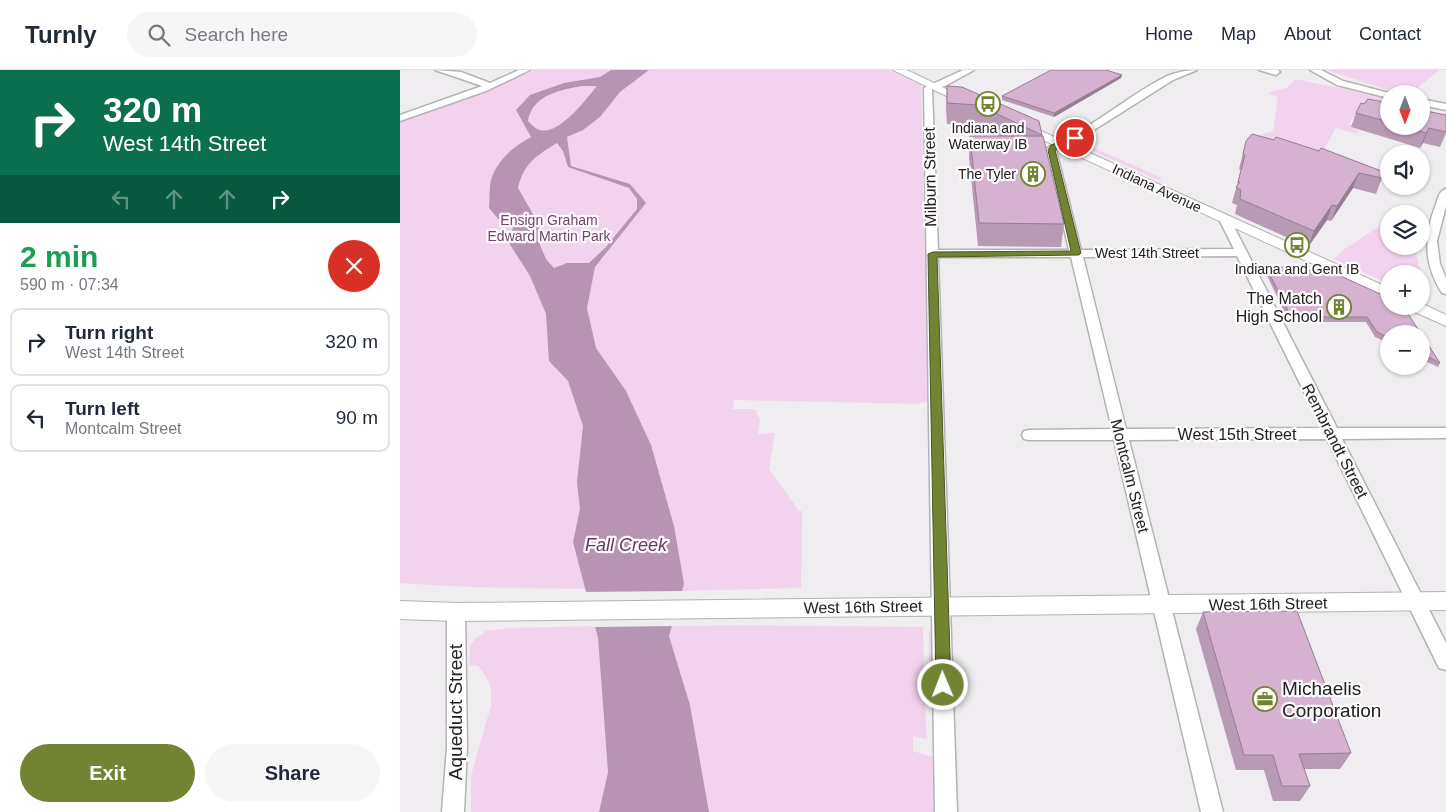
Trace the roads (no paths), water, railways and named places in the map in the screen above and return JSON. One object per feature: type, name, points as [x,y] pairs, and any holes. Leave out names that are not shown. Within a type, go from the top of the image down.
[{"type":"main road","points":[[898,70],[983,109]]},
{"type":"main road","name":"Indiana Avenue","points":[[1007,120],[1380,290]]},
{"type":"main road","points":[[1430,314],[1446,321]]},
{"type":"main road","name":"West 16th Street","points":[[400,610],[456,612],[1446,602]]},
{"type":"street","points":[[438,70],[461,75],[490,86]]},
{"type":"street","points":[[400,118],[490,86],[526,70]]},
{"type":"street","points":[[935,86],[970,70]]},
{"type":"street","points":[[1060,144],[1075,138],[1170,78],[1193,70]]},
{"type":"street","points":[[1263,70],[1276,72]]},
{"type":"street","points":[[1314,70],[1340,82],[1380,94]]},
{"type":"street","name":"Milburn Street","points":[[935,86],[928,88],[946,812]]},
{"type":"street","points":[[1430,104],[1446,107]]},
{"type":"street","name":"Montcalm Street","points":[[1060,144],[1051,150],[1212,812]]},
{"type":"street","points":[[1445,200],[1433,230],[1432,260],[1446,290]]},
{"type":"street","name":"Rembrandt Street","points":[[1225,219],[1446,662]]},
{"type":"street","name":"West 14th Street","points":[[933,254],[1242,252]]},
{"type":"street","name":"West 15th Street","points":[[1028,435],[1446,432]]},
{"type":"street","name":"Aqueduct Street","points":[[453,812],[457,747],[456,612]]},
{"type":"water","name":"Fall Creek","points":[[611,70],[649,70],[620,92],[600,117],[583,130],[567,137],[571,166],[630,184],[646,203],[595,267],[587,308],[596,348],[626,391],[651,445],[674,526],[684,584],[669,636],[690,705],[709,812],[599,812],[608,772],[598,638],[573,542],[580,509],[577,482],[583,426],[568,381],[549,361],[546,314],[530,276],[509,243],[513,227],[500,221],[489,208],[491,180],[497,166],[512,149],[531,137],[516,110],[530,95],[564,83],[600,77]],"holes":[[[582,86],[597,86],[562,123],[545,131],[537,129],[528,121],[535,105],[548,95]],[[557,143],[563,151],[568,167],[629,188],[637,199],[637,209],[605,248],[589,263],[567,263],[554,268],[546,259],[540,245],[538,223],[518,188],[527,166]]]},
{"type":"place","name":"Indiana and Waterway IB","points":[[988,104]]},
{"type":"place","name":"The Tyler","points":[[1033,174]]},
{"type":"place","name":"Indiana and Gent IB","points":[[1297,245]]},
{"type":"place","name":"The Match High School","points":[[1339,307]]},
{"type":"place","name":"Michaelis Corporation","points":[[1265,699]]},
{"type":"park label","name":"Ensign Graham Edward Martin Park","points":[[549,228]]}]
